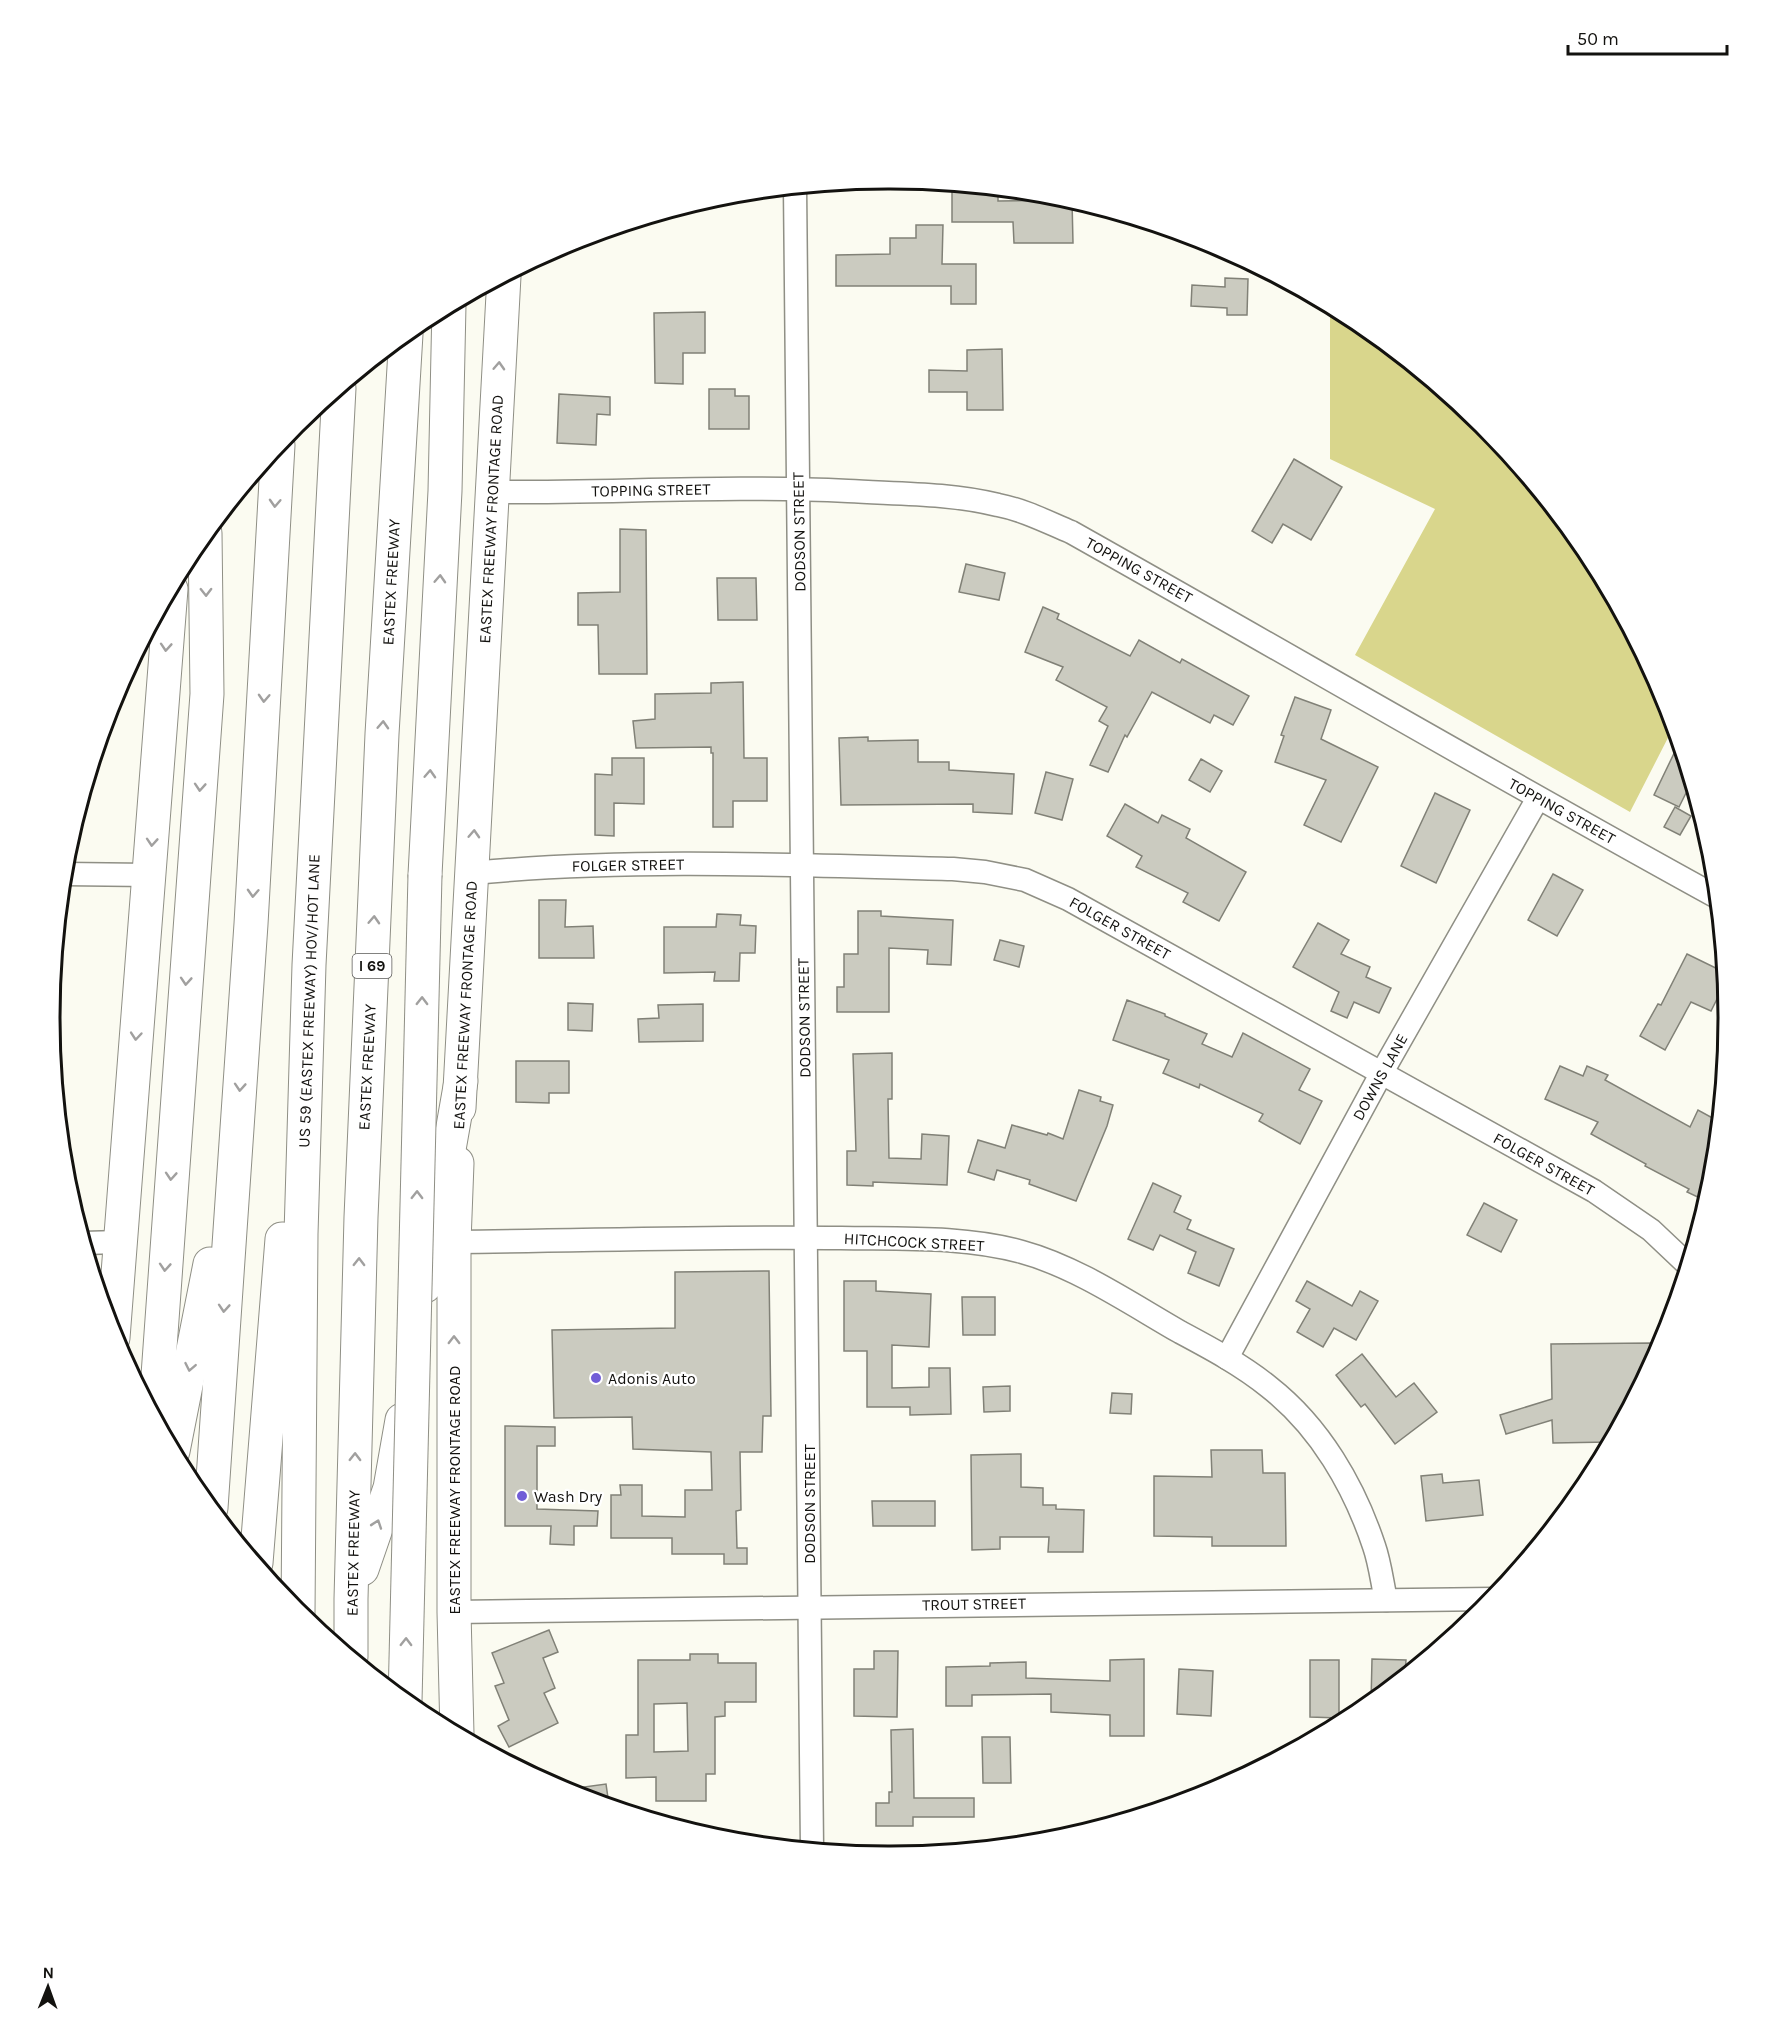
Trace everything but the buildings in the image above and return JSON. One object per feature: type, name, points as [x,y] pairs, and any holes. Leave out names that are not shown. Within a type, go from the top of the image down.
[{"type":"main road","name":"EASTEX FREEWAY FRONTAGE ROAD","points":[[457,1725],[454,1612],[454,1242],[460,1081],[504,284]]},
{"type":"main road","points":[[405,1690],[425,874],[445,491],[449,316]]},
{"type":"main road","name":"EASTEX FREEWAY","points":[[351,1648],[361,1205],[382,734],[405,345]]},
{"type":"main road","name":"US 59 (EASTEX FREEWAY) HOV/HOT LANE","points":[[298,1599],[301,1234],[309,965],[339,397]]},
{"type":"main road","points":[[212,1495],[252,913],[277,459]]},
{"type":"main road","points":[[156,1404],[207,694],[206,548]]},
{"type":"main road","points":[[115,1312],[170,605]]},
{"type":"main road","points":[[257,1553],[285,1194],[309,965]]},
{"type":"main road","points":[[351,1599],[390,1488],[460,1081]]},
{"type":"main road","points":[[175,1439],[237,1124]]},
{"type":"main road","points":[[286,1585],[301,1234]]},
{"type":"main road","points":[[272,1571],[277,1299]]},
{"type":"street","name":"DODSON STREET","points":[[795,194],[812,1842]]},
{"type":"street","name":"TOPPING STREET","points":[[492,492],[798,489],[961,498],[1000,505],[1036,516],[1071,532],[1708,892]]},
{"type":"street","name":"DOWNS LANE","points":[[1227,1358],[1381,1074],[1538,798]]},
{"type":"street","name":"FOLGER STREET","points":[[472,873],[537,867],[628,863],[953,868],[1025,880],[1068,898],[1593,1191],[1651,1230],[1682,1259]]},
{"type":"street","points":[[73,874],[150,875]]},
{"type":"street","name":"HITCHCOCK STREET","points":[[454,1242],[807,1238],[938,1240],[989,1245],[1023,1252],[1085,1278],[1227,1358],[1269,1387],[1297,1413],[1346,1478],[1375,1547],[1386,1600]]},
{"type":"street","points":[[91,1243],[119,1242]]},
{"type":"street","name":"TROUT STREET","points":[[454,1612],[1480,1599]]},
{"type":"shaded area","points":[[1330,316],[1394,360],[1436,394],[1475,431],[1547,513],[1607,603],[1633,651],[1669,737],[1630,812],[1355,655],[1435,509],[1330,459]]},
{"type":"place","name":"Adonis Auto","points":[[596,1378]]},
{"type":"place","name":"Wash Dry","points":[[522,1496]]}]
